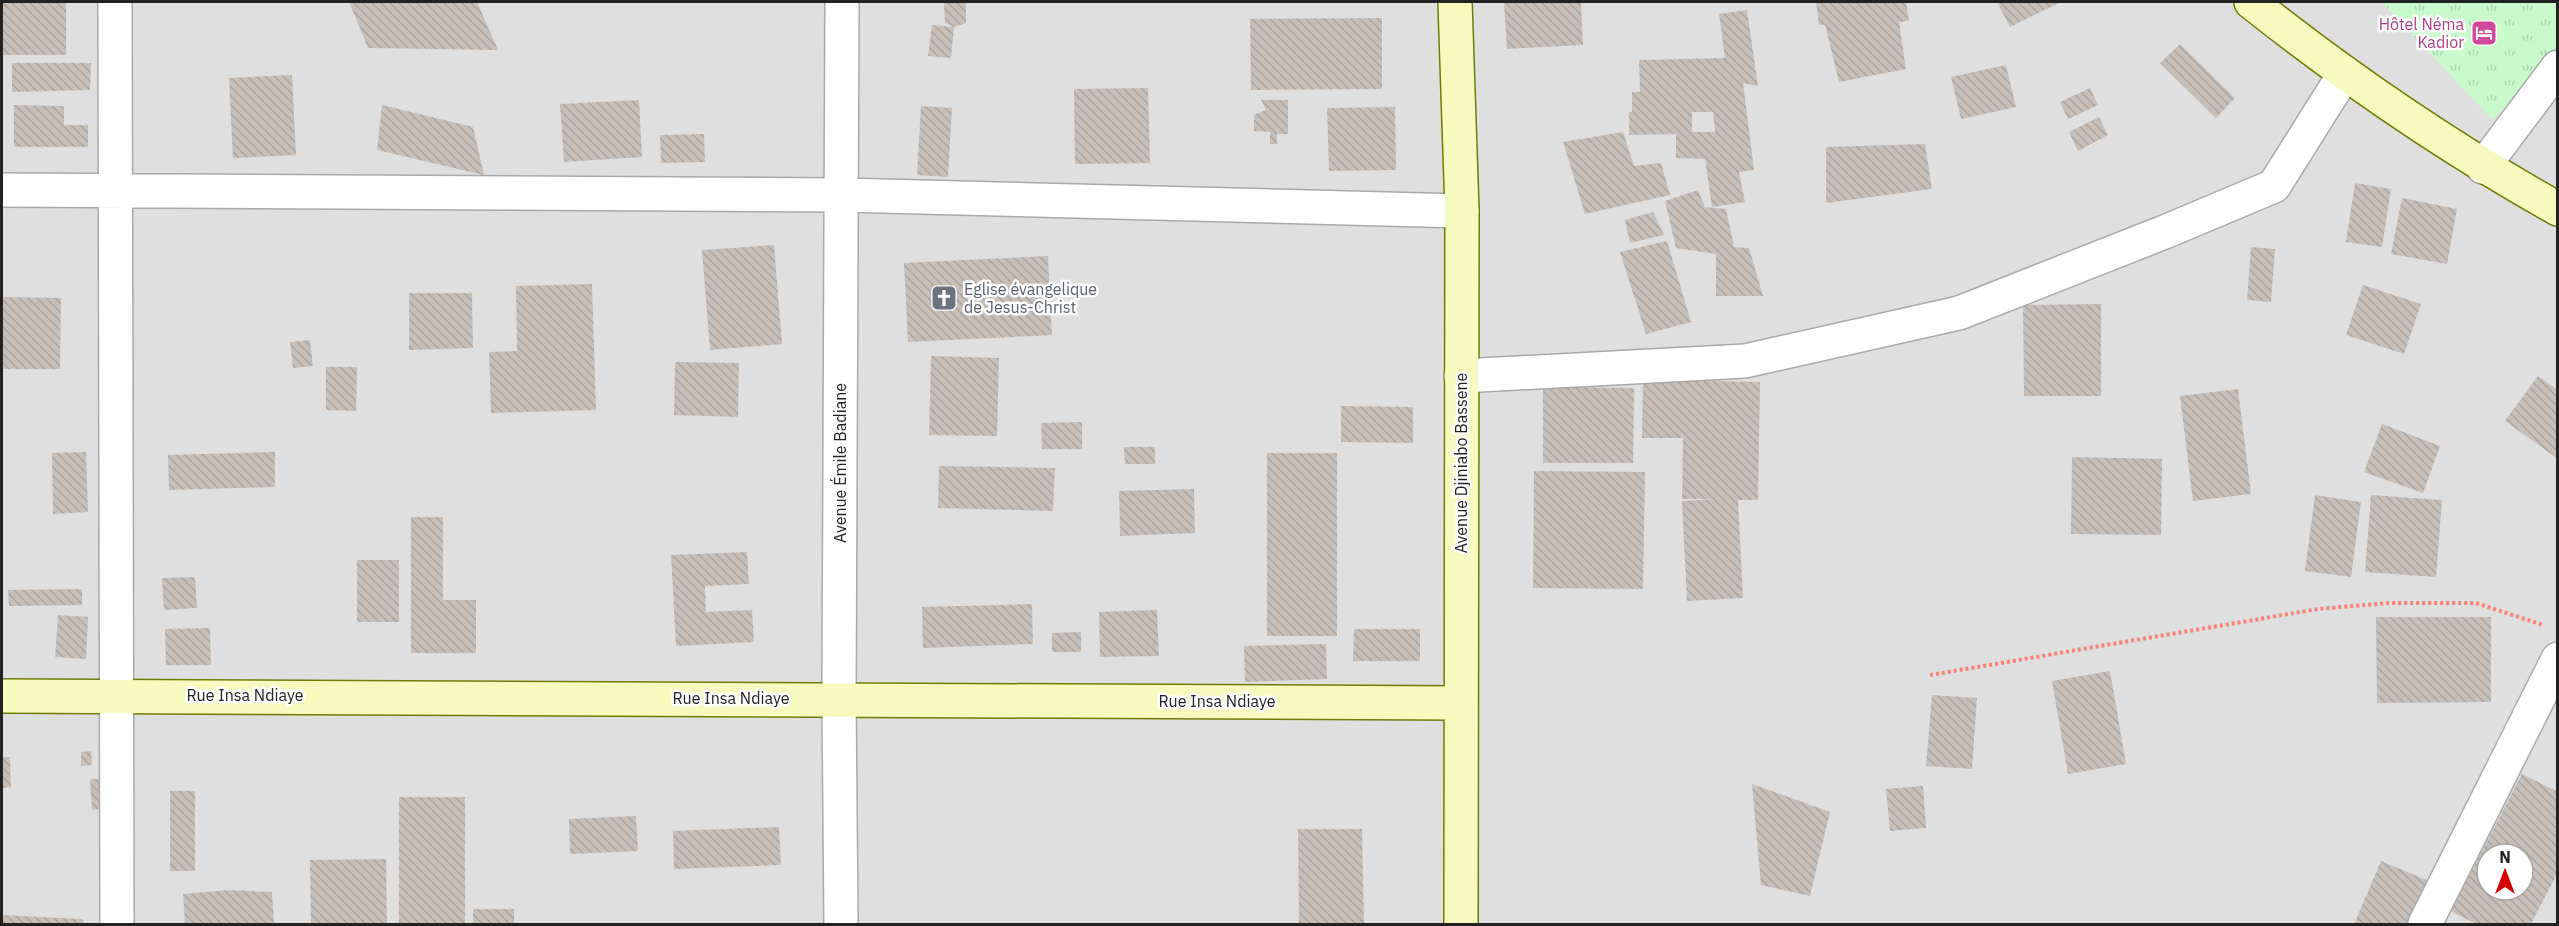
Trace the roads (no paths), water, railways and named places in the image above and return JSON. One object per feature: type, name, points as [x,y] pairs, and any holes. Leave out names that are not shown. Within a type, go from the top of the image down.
[{"type":"main road","name":"Avenue Djiniabo Bassene","points":[[1455,2],[1462,211],[1461,924]]},
{"type":"main road","points":[[2251,2],[2394,109],[2484,167],[2558,209]]},
{"type":"main road","name":"Rue Insa Ndiaye","points":[[2,696],[839,698],[1460,703]]},
{"type":"street","points":[[115,2],[119,695],[117,924]]},
{"type":"street","name":"Avenue Émile Badiane","points":[[841,924],[839,698],[842,2]]},
{"type":"street","points":[[2484,167],[2558,67]]},
{"type":"street","points":[[1461,376],[1745,362],[1959,313],[2274,186],[2345,73]]},
{"type":"street","points":[[2,190],[842,195],[1462,211]]},
{"type":"street","points":[[2425,924],[2558,659]]},
{"type":"place","name":"Hôtel Néma Kadior","points":[[2484,33]]},
{"type":"place","name":"Eglise évangelique de Jesus-Christ","points":[[944,298]]}]
